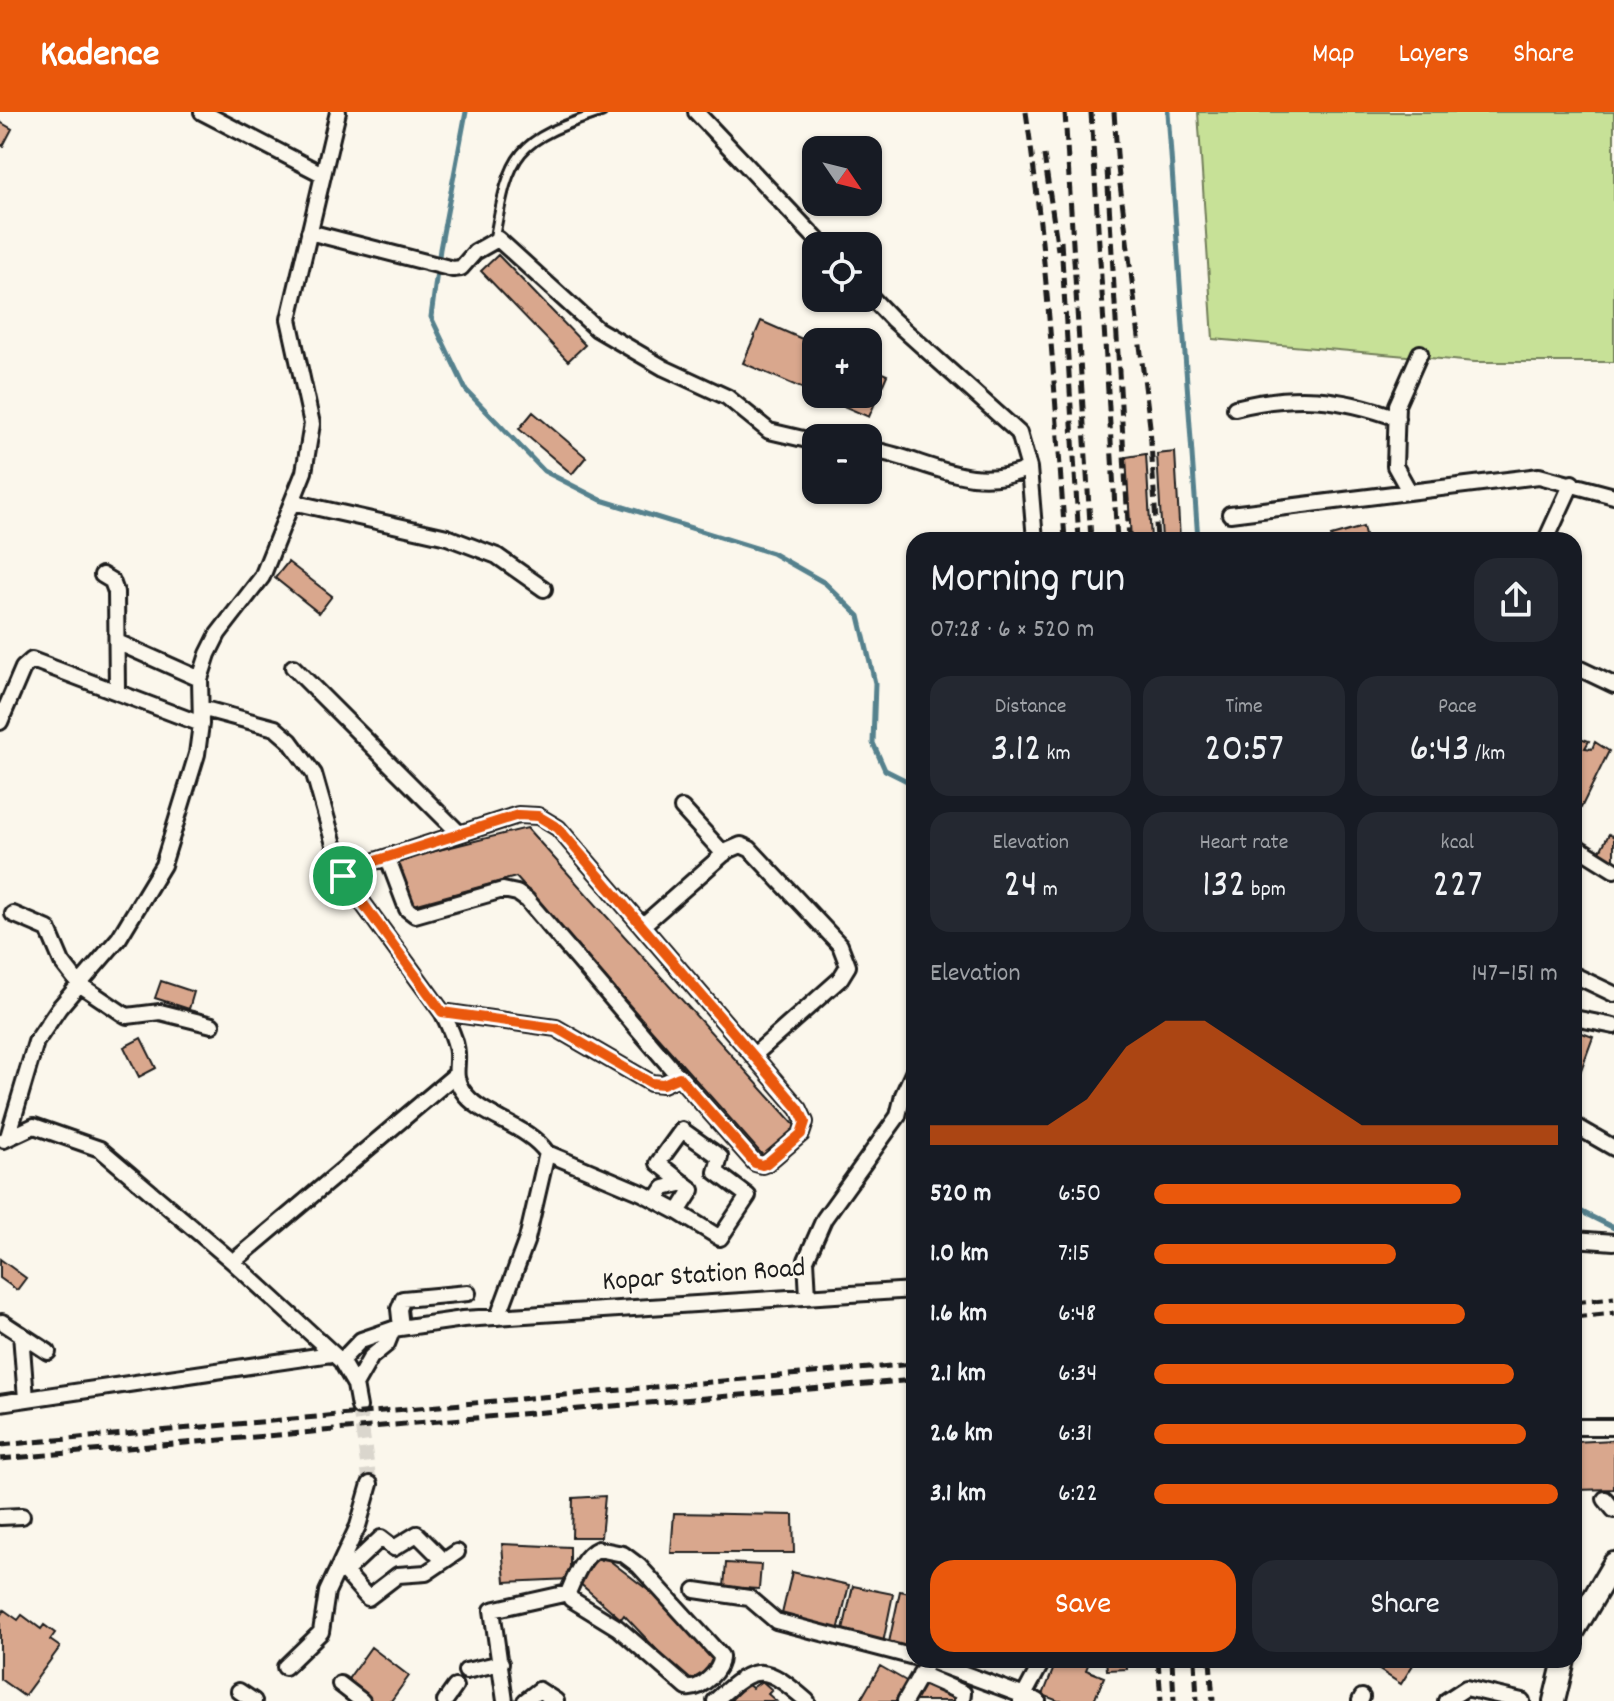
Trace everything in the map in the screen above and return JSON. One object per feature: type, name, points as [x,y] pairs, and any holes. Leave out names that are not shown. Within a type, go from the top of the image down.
[{"type":"street","points":[[202,112],[322,174]]},
{"type":"street","points":[[4,1140],[36,1042],[79,984],[119,938],[163,865],[188,790],[201,724],[200,679],[218,634],[262,577],[304,472],[312,424],[289,319],[338,112]]},
{"type":"street","points":[[696,112],[810,232]]},
{"type":"street","points":[[309,232],[453,269],[461,268],[475,252],[494,240],[503,242],[597,329],[664,368],[727,397],[769,431],[802,439]]},
{"type":"street","points":[[882,309],[1019,433],[1029,468],[1034,532]]},
{"type":"street","points":[[1409,491],[1395,466],[1397,405],[1420,353]]},
{"type":"street","points":[[1235,408],[1264,401],[1309,397],[1366,407],[1397,418]]},
{"type":"street","points":[[882,453],[961,476],[992,480],[1029,468]]},
{"type":"street","points":[[1230,514],[1539,476],[1614,496]]},
{"type":"street","points":[[1550,532],[1572,483]]},
{"type":"street","points":[[292,502],[447,537],[497,556],[544,589]]},
{"type":"street","points":[[102,575],[108,577],[115,587],[117,690]]},
{"type":"street","points":[[117,642],[200,679]]},
{"type":"street","points":[[0,722],[23,668],[32,660],[201,724]]},
{"type":"street","points":[[293,667],[459,833]]},
{"type":"street","points":[[1582,670],[1614,685]]},
{"type":"street","points":[[201,708],[275,728],[290,741],[314,774],[343,876],[442,1012],[457,1053],[455,1075],[463,1092],[474,1102],[537,1139],[547,1153],[656,1200],[720,1238],[748,1196],[716,1172],[720,1157],[682,1130],[658,1163],[692,1190],[678,1212]]},
{"type":"street","points":[[682,808],[724,854]]},
{"type":"street","points":[[343,876],[388,859],[459,833],[518,815],[538,816],[558,828],[799,1109],[805,1122],[801,1134],[762,1165],[755,1163],[527,900],[517,893],[503,890],[415,915],[407,909],[388,859]]},
{"type":"street","points":[[642,926],[724,854],[741,845],[750,849],[840,945],[848,966],[840,979],[753,1056]]},
{"type":"street","points":[[1582,850],[1614,870]]},
{"type":"street","points":[[13,914],[48,929],[62,962],[79,984],[127,1016],[160,1012],[212,1025]]},
{"type":"street","points":[[1582,979],[1614,994]]},
{"type":"street","points":[[442,1012],[556,1028],[651,1083],[663,1084],[679,1077]]},
{"type":"street","points":[[1582,1020],[1614,1026]]},
{"type":"street","points":[[233,1262],[455,1075]]},
{"type":"street","points":[[808,1296],[806,1260],[824,1219],[898,1116],[906,1096]]},
{"type":"street","points":[[4,1140],[34,1126],[100,1149],[233,1262],[336,1358],[355,1385],[359,1407]]},
{"type":"street","points":[[1582,1130],[1614,1148]]},
{"type":"street","points":[[498,1317],[527,1239],[547,1153]]},
{"type":"street","points":[[656,1200],[664,1188],[684,1183]]},
{"type":"street","points":[[1582,1240],[1614,1242]]},
{"type":"street","name":"Kopar Station Road","points":[[336,1358],[361,1340],[397,1328],[498,1317],[906,1290]]},
{"type":"street","points":[[355,1385],[371,1357],[387,1344],[397,1328],[403,1299],[468,1293]]},
{"type":"street","points":[[2,1322],[48,1352]]},
{"type":"street","points":[[21,1334],[26,1399]]},
{"type":"street","points":[[0,1403],[336,1358]]},
{"type":"street","points":[[1582,1427],[1614,1427]]},
{"type":"street","points":[[285,1667],[321,1632],[327,1592],[358,1526],[370,1484]]},
{"type":"street","points":[[0,1517],[22,1516]]},
{"type":"street","points":[[444,1561],[417,1534],[394,1548],[381,1538],[345,1572],[368,1598],[398,1575],[426,1573],[444,1561],[457,1552]]},
{"type":"street","points":[[505,1701],[492,1610],[568,1593],[592,1552],[598,1549],[623,1554],[639,1566],[721,1656],[721,1663],[698,1687],[690,1689],[618,1628],[571,1599],[568,1593]]},
{"type":"street","points":[[1582,1615],[1609,1586],[1614,1564]]},
{"type":"street","points":[[695,1590],[749,1598],[776,1621],[906,1655]]},
{"type":"street","points":[[466,1671],[501,1663]]},
{"type":"street","points":[[905,1701],[923,1668]]},
{"type":"street","points":[[929,1668],[963,1693],[962,1701]]},
{"type":"street","points":[[934,1668],[1027,1699],[1040,1668]]},
{"type":"street","points":[[1554,1701],[1562,1668]]},
{"type":"street","points":[[715,1701],[753,1672],[766,1672],[777,1675],[807,1701]]},
{"type":"street","points":[[340,1684],[362,1701]]},
{"type":"street","points":[[445,1701],[455,1687]]},
{"type":"street","points":[[1446,1701],[1466,1688],[1522,1701]]},
{"type":"street","points":[[525,1701],[539,1690],[556,1701]]},
{"type":"street","points":[[239,1691],[254,1701]]},
{"type":"lane","points":[[494,240],[504,182],[524,150],[538,136],[602,112]]},
{"type":"green space","points":[[1198,112],[1614,112],[1614,362],[1475,362],[1213,339]]},
{"type":"building","points":[[0,122],[12,129],[3,146],[0,144]]},
{"type":"building","points":[[498,255],[585,345],[568,361],[481,271]]},
{"type":"building","points":[[761,321],[802,339],[802,388],[743,363]]},
{"type":"building","points":[[848,408],[873,408],[869,417]]},
{"type":"building","points":[[533,412],[586,457],[572,474],[519,429]]},
{"type":"building","points":[[1175,452],[1180,532],[1162,532],[1157,454]]},
{"type":"building","points":[[1146,454],[1151,532],[1131,532],[1126,457]]},
{"type":"building","points":[[1363,527],[1364,532],[1345,532]]},
{"type":"building","points":[[288,562],[332,596],[319,613],[275,578]]},
{"type":"building","points":[[1582,739],[1589,741],[1585,748],[1592,749],[1595,742],[1609,751],[1582,806]]},
{"type":"building","points":[[527,828],[799,1130],[766,1159],[516,877],[414,905],[395,861]]},
{"type":"building","points":[[1609,834],[1614,837],[1614,864],[1598,855]]},
{"type":"building","points":[[161,981],[194,992],[189,1009],[155,998]]},
{"type":"building","points":[[1582,1033],[1593,1037],[1582,1067]]},
{"type":"building","points":[[141,1038],[156,1068],[139,1077],[124,1047]]},
{"type":"building","points":[[0,1259],[26,1278],[17,1290],[0,1278]]},
{"type":"building","points":[[1614,1440],[1614,1489],[1582,1490],[1582,1442]]},
{"type":"building","points":[[605,1496],[601,1537],[572,1537],[573,1498]]},
{"type":"building","points":[[674,1513],[793,1515],[794,1553],[671,1553]]},
{"type":"building","points":[[502,1544],[570,1547],[570,1579],[505,1582]]},
{"type":"building","points":[[594,1555],[601,1560],[605,1557],[648,1590],[652,1587],[716,1662],[691,1686],[624,1615],[621,1619],[577,1581]]},
{"type":"building","points":[[726,1563],[761,1565],[759,1589],[724,1587]]},
{"type":"building","points":[[792,1572],[849,1585],[838,1631],[781,1618]]},
{"type":"building","points":[[853,1586],[893,1594],[883,1643],[842,1635]]},
{"type":"building","points":[[900,1591],[906,1592],[906,1650],[888,1647]]},
{"type":"building","points":[[4,1610],[18,1620],[22,1615],[41,1629],[44,1625],[55,1633],[50,1640],[60,1647],[24,1696],[0,1679],[0,1616]]},
{"type":"building","points":[[371,1647],[409,1676],[391,1701],[372,1701],[346,1682]]},
{"type":"building","points":[[880,1666],[908,1682],[897,1701],[860,1701]]},
{"type":"building","points":[[1054,1668],[1087,1668],[1104,1677],[1094,1701],[1058,1701],[1043,1695]]},
{"type":"building","points":[[1376,1668],[1411,1668],[1401,1684]]},
{"type":"building","points":[[921,1677],[958,1700],[907,1701]]},
{"type":"building","points":[[762,1681],[772,1690],[768,1694],[776,1701],[730,1701],[747,1684],[752,1688]]},
{"type":"waterway","points":[[466,112],[440,249],[431,317],[466,390],[544,471],[601,500],[772,553],[825,583],[859,616],[875,683],[873,743],[885,770],[906,780]]},
{"type":"waterway","points":[[1168,112],[1197,532]]},
{"type":"waterway","points":[[1582,1212],[1614,1228]]},
{"type":"tunnel","points":[[359,1407],[370,1484]]},
{"type":"railway","points":[[1026,112],[1045,272],[1064,532]]},
{"type":"railway","points":[[1065,112],[1091,532]]},
{"type":"railway","points":[[1091,112],[1117,532]]},
{"type":"railway","points":[[1114,112],[1118,168],[1150,426],[1157,532]]},
{"type":"railway","points":[[1044,155],[1058,250]]},
{"type":"railway","points":[[1107,169],[1129,532]]},
{"type":"railway","points":[[1061,241],[1079,532]]},
{"type":"railway","points":[[1582,1301],[1614,1298]]},
{"type":"railway","points":[[1582,1316],[1614,1313]]},
{"type":"railway","points":[[0,1445],[906,1365]]},
{"type":"railway","points":[[0,1459],[906,1381]]},
{"type":"railway","points":[[1159,1668],[1161,1701]]},
{"type":"railway","points":[[1172,1668],[1174,1701]]},
{"type":"railway","points":[[1195,1668],[1197,1701]]},
{"type":"railway","points":[[1211,1668],[1213,1701]]},
{"type":"route","points":[[518,815],[538,816],[558,828],[799,1109],[805,1122],[801,1134],[767,1163],[755,1163],[679,1077],[663,1084],[651,1083],[556,1028],[442,1012],[343,876],[369,863],[459,833],[518,815]]}]
